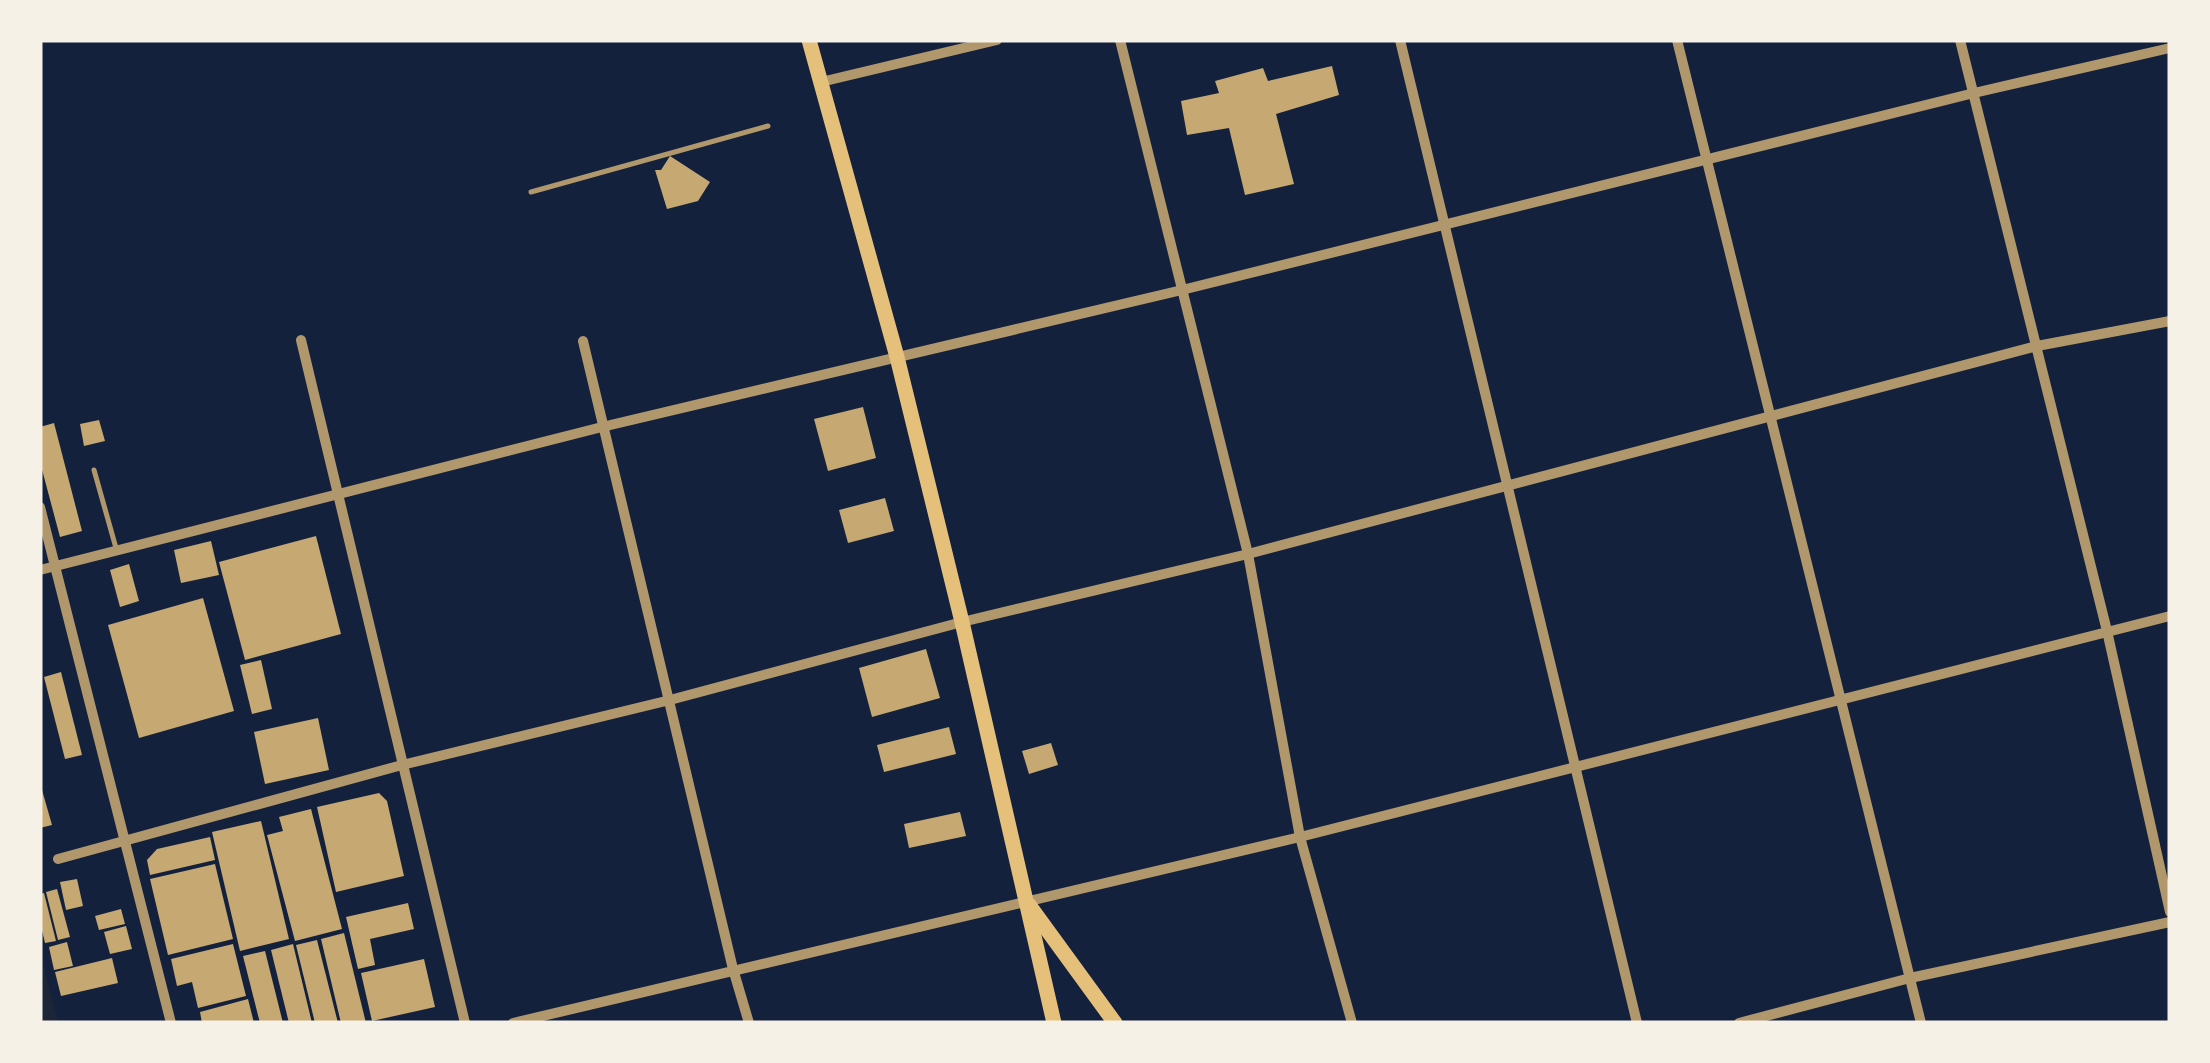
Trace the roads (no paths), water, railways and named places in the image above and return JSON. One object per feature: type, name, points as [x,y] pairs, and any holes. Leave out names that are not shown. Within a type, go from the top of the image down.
[{"type":"main road","points":[[809,40],[897,357],[1054,1023]]},
{"type":"main road","points":[[1025,900],[1116,1023]]},
{"type":"street","points":[[821,82],[997,40]]},
{"type":"street","points":[[1120,40],[1248,554],[1300,837],[1352,1023]]},
{"type":"street","points":[[1400,40],[1636,1023]]},
{"type":"street","points":[[1677,40],[1921,1023]]},
{"type":"street","points":[[1960,40],[2107,631],[2170,912]]},
{"type":"street","points":[[40,570],[602,427],[1182,290],[2170,48]]},
{"type":"street","points":[[58,859],[402,764],[1248,554],[2037,346],[2170,321]]},
{"type":"street","points":[[301,340],[465,1023]]},
{"type":"street","points":[[583,342],[750,1023]]},
{"type":"street","points":[[40,507],[171,1023]]},
{"type":"street","points":[[513,1023],[1300,837],[2170,616]]},
{"type":"street","points":[[1738,1023],[1910,978],[2170,922]]},
{"type":"lane","points":[[531,192],[768,126]]},
{"type":"lane","points":[[94,470],[116,550]]}]
